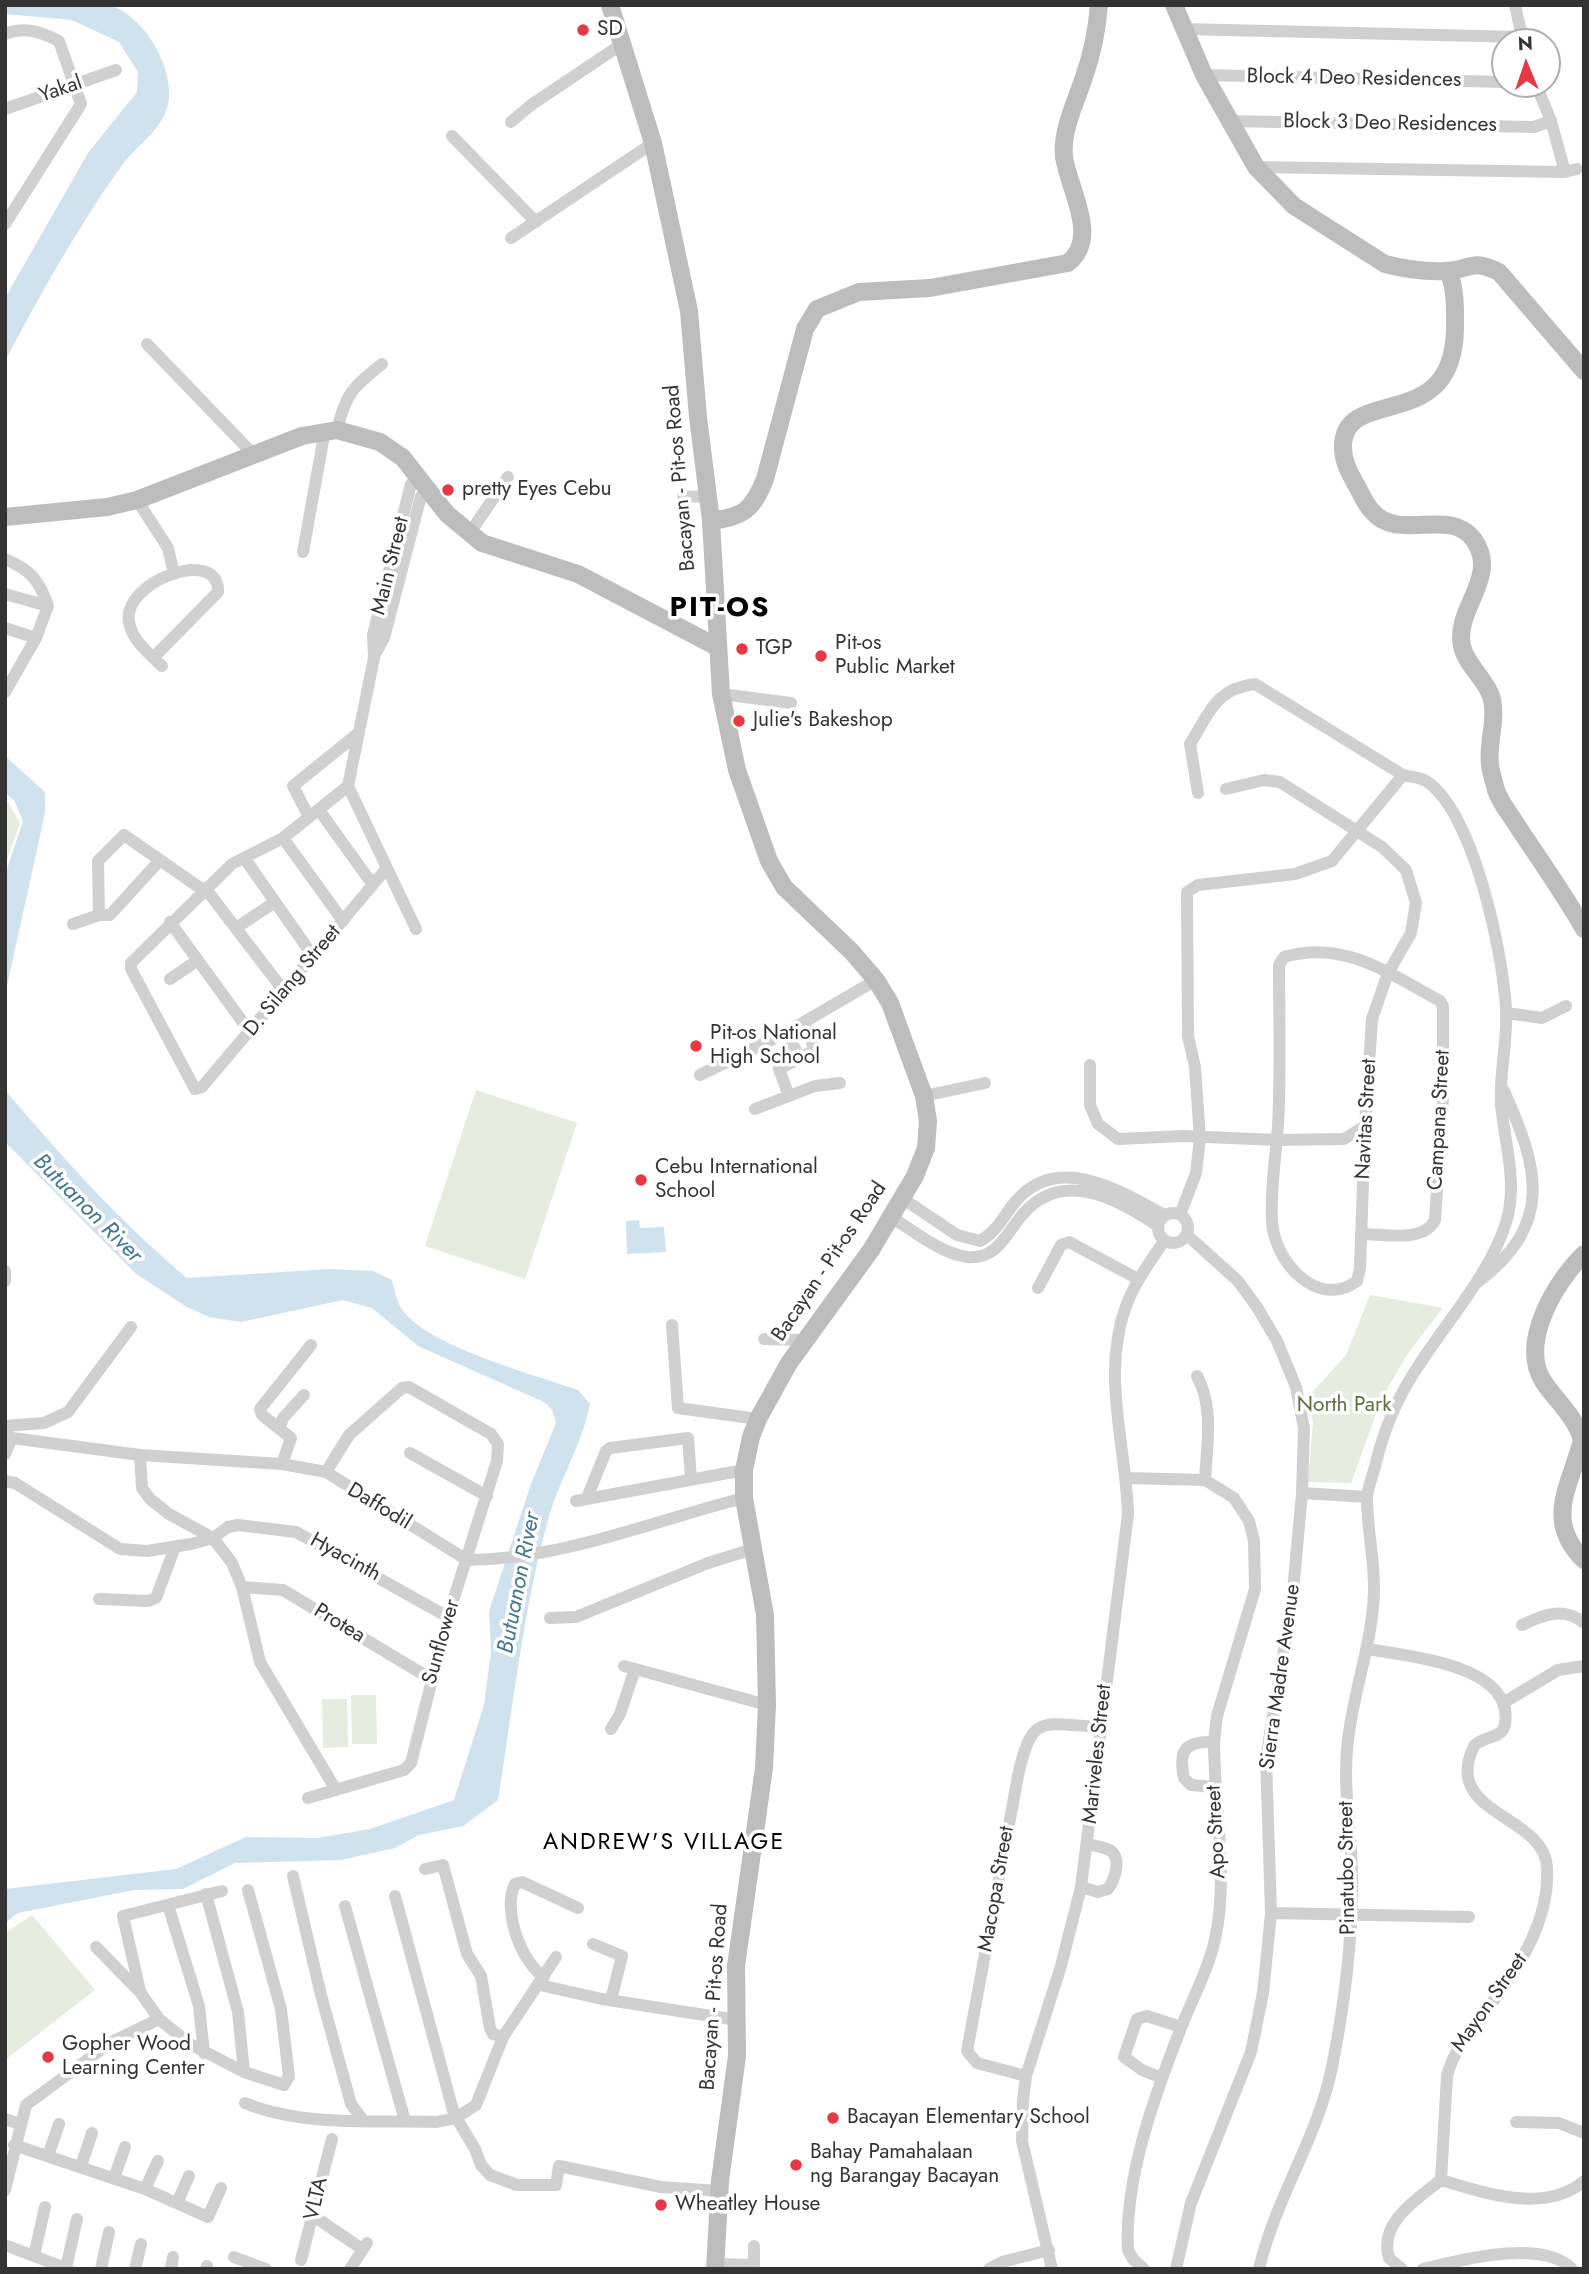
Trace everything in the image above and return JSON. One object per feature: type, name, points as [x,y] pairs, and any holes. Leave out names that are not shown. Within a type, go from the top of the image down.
[{"type":"street","name":"Bacayan - Pit-os Road","points":[[610,5],[653,144],[689,311],[711,521],[721,694],[725,724],[737,770],[769,861],[783,887],[852,952],[876,980],[902,1031],[924,1096],[928,1121],[926,1148],[902,1198],[847,1284],[804,1340],[758,1419],[744,1470],[744,1499],[765,1615],[767,1705],[764,1768],[736,1966],[737,2056],[719,2191],[715,2266]]},
{"type":"street","points":[[711,521],[737,517],[755,503],[765,480],[805,329],[817,309],[859,292],[930,288],[999,277],[1068,263],[1076,256],[1081,248],[1083,230],[1064,157],[1064,139],[1093,50],[1098,5]]},
{"type":"street","points":[[1174,5],[1204,75],[1228,121],[1256,167],[1294,206],[1385,264],[1400,268],[1448,271],[1468,264],[1483,265],[1499,272],[1584,371]]},
{"type":"street","points":[[1515,5],[1520,28]]},
{"type":"street","points":[[1184,29],[1491,39]]},
{"type":"street","points":[[5,34],[15,30],[38,31],[59,41],[81,107],[5,224]]},
{"type":"street","points":[[511,122],[531,105],[622,44]]},
{"type":"street","name":"Yakal","points":[[5,109],[116,70]]},
{"type":"street","name":"Block 4 Deo Residences","points":[[1204,75],[1491,82]]},
{"type":"street","points":[[1256,167],[1571,171],[1542,98]]},
{"type":"street","name":"Block 3 Deo Residences","points":[[1228,121],[1534,127],[1551,121]]},
{"type":"street","points":[[452,136],[536,222]]},
{"type":"street","points":[[511,238],[653,144]]},
{"type":"street","points":[[1448,271],[1455,310],[1455,350],[1449,371],[1421,398],[1385,407],[1355,421],[1345,433],[1343,454],[1366,503],[1378,517],[1404,526],[1449,525],[1462,528],[1476,544],[1480,558],[1479,587],[1465,616],[1461,634],[1462,648],[1492,700],[1489,764],[1497,794],[1584,929]]},
{"type":"street","points":[[147,344],[253,454]]},
{"type":"street","points":[[303,552],[331,430],[344,400],[361,380],[382,364]]},
{"type":"street","points":[[7,521],[107,507],[137,500],[253,454],[331,430],[365,436],[391,448],[469,534],[503,552],[578,574],[717,647]]},
{"type":"street","points":[[469,534],[508,477]]},
{"type":"street","name":"Main Street","points":[[348,786],[356,735],[374,658],[373,635],[411,484],[423,485]]},
{"type":"street","points":[[683,497],[707,496]]},
{"type":"street","points":[[137,500],[168,548],[174,574]]},
{"type":"street","points":[[5,559],[27,568],[35,576],[48,606],[36,638],[5,692]]},
{"type":"street","points":[[205,570],[216,577],[218,592],[157,662],[136,638],[129,625],[128,612],[152,582],[174,574],[205,570]]},
{"type":"street","points":[[5,593],[48,606]]},
{"type":"street","points":[[5,628],[36,638]]},
{"type":"street","points":[[5,661],[20,665]]},
{"type":"street","points":[[1198,793],[1190,744],[1219,699],[1233,687],[1255,684],[1403,775],[1424,779],[1440,795],[1464,836],[1486,892],[1499,951],[1507,1013],[1501,1084],[1511,1164],[1510,1204],[1505,1226],[1476,1283]]},
{"type":"street","points":[[721,694],[792,703]]},
{"type":"street","points":[[356,735],[293,786],[373,884]]},
{"type":"street","points":[[1180,1215],[1196,1173],[1200,1138],[1195,1067],[1188,1037],[1187,892],[1198,885],[1296,874],[1332,861],[1354,830],[1403,775]]},
{"type":"street","name":"Navitas Street","points":[[1226,789],[1264,780],[1280,782],[1382,847],[1406,870],[1416,903],[1411,933],[1388,973],[1372,1019],[1360,1268],[1357,1281],[1341,1291],[1322,1291],[1304,1281],[1290,1265],[1276,1240],[1272,1222],[1277,1140]]},
{"type":"street","points":[[250,1032],[170,922],[232,864],[283,838],[348,786],[416,929]]},
{"type":"street","points":[[99,915],[98,861],[124,835],[204,889],[284,991]]},
{"type":"street","points":[[283,838],[343,921]]},
{"type":"street","points":[[245,859],[313,956]]},
{"type":"street","points":[[73,923],[99,915],[110,915],[160,860]]},
{"type":"street","name":"D. Silang Street","points":[[170,922],[130,965],[195,1088],[202,1087],[387,868]]},
{"type":"street","points":[[236,928],[275,902]]},
{"type":"street","name":"Campana Street","points":[[1277,1140],[1281,960],[1292,954],[1330,951],[1352,956],[1440,1001],[1445,1012],[1435,1220],[1432,1228],[1419,1234],[1362,1234]]},
{"type":"street","points":[[170,979],[198,960]]},
{"type":"street","points":[[700,1075],[804,1023],[876,980]]},
{"type":"street","points":[[1507,1013],[1542,1018],[1566,1006]]},
{"type":"street","points":[[789,1096],[779,1069],[815,1051],[804,1023]]},
{"type":"street","points":[[787,1032],[800,1059]]},
{"type":"street","points":[[1090,1065],[1090,1105],[1098,1124],[1118,1139],[1344,1139],[1364,1148]]},
{"type":"street","points":[[755,1109],[815,1086],[840,1083]]},
{"type":"street","points":[[924,1096],[985,1083]]},
{"type":"street","points":[[1476,1283],[1505,1261],[1526,1230],[1532,1203],[1531,1162],[1521,1129],[1501,1084]]},
{"type":"street","points":[[1344,1139],[1365,1126]]},
{"type":"street","points":[[902,1198],[957,1235],[980,1241],[991,1235],[1016,1201],[1031,1189],[1049,1181],[1080,1177],[1108,1191],[1132,1208],[1161,1221],[1180,1215]]},
{"type":"street","points":[[891,1217],[949,1252],[982,1256],[996,1250],[1023,1213],[1046,1195],[1079,1190],[1108,1191]]},
{"type":"street","points":[[1161,1221],[1164,1241],[1179,1242],[1187,1235],[1187,1223],[1180,1215]]},
{"type":"street","points":[[949,1252],[957,1235]]},
{"type":"street","name":"Sierra Madre Avenue","points":[[1176,2269],[1191,2203],[1251,2052],[1263,1993],[1271,1913],[1266,1758],[1292,1602],[1302,1493],[1302,1407],[1277,1341],[1238,1281],[1187,1235]]},
{"type":"street","name":"Mariveles Street","points":[[1052,2269],[1022,2141],[1026,2076],[1061,1966],[1081,1887],[1088,1844],[1100,1727],[1128,1514],[1127,1478],[1113,1391],[1114,1361],[1126,1305],[1164,1241]]},
{"type":"street","points":[[1038,1289],[1062,1245],[1069,1242],[1139,1279]]},
{"type":"street","points":[[1584,1254],[1567,1270],[1552,1292],[1536,1341],[1538,1368],[1542,1379],[1579,1429],[1581,1440],[1562,1509],[1563,1526],[1570,1544],[1584,1560]]},
{"type":"street","points":[[5,1271],[5,1281]]},
{"type":"street","name":"Pinatubo Street","points":[[1259,2269],[1268,2236],[1307,2141],[1331,2073],[1342,2013],[1352,1855],[1347,1751],[1358,1685],[1368,1648],[1374,1595],[1367,1497],[1378,1453],[1397,1404],[1416,1369],[1476,1283]]},
{"type":"street","points":[[672,1325],[678,1408],[758,1419]]},
{"type":"street","points":[[5,1454],[7,1433],[44,1423],[68,1412],[131,1326]]},
{"type":"street","points":[[764,1339],[804,1340]]},
{"type":"street","points":[[282,1464],[291,1438],[262,1415],[260,1409],[311,1345]]},
{"type":"street","points":[[1127,1478],[1205,1480],[1208,1432],[1205,1391],[1197,1376]]},
{"type":"street","name":"Sunflower","points":[[308,1798],[404,1770],[411,1763],[448,1617],[497,1461],[498,1444],[491,1434],[409,1387],[402,1388],[349,1435],[326,1472]]},
{"type":"street","points":[[280,1427],[283,1418],[304,1395]]},
{"type":"street","name":"Daffodil","points":[[7,1433],[140,1455],[282,1464],[326,1472],[467,1560]]},
{"type":"street","points":[[691,1479],[688,1438],[610,1448],[582,1499],[744,1470]]},
{"type":"street","points":[[410,1453],[487,1496]]},
{"type":"street","points":[[140,1455],[142,1488],[150,1499],[169,1514],[213,1538],[232,1563],[242,1587],[260,1662],[336,1790]]},
{"type":"street","name":"Apo Street","points":[[1144,2269],[1130,2255],[1128,2234],[1137,2171],[1162,2078],[1210,1960],[1217,1933],[1220,1904],[1214,1742],[1217,1716],[1255,1589],[1254,1541],[1242,1507],[1234,1498],[1205,1480]]},
{"type":"street","name":"Hyacinth","points":[[5,1481],[15,1483],[120,1549],[148,1551],[175,1546],[213,1538],[228,1527],[238,1525],[296,1532],[448,1617]]},
{"type":"street","points":[[1302,1493],[1367,1497]]},
{"type":"street","points":[[467,1560],[544,1553],[595,1542],[744,1499]]},
{"type":"street","points":[[99,1599],[148,1601],[156,1598],[175,1546]]},
{"type":"street","points":[[550,1618],[576,1617],[708,1563],[753,1549]]},
{"type":"street","name":"Protea","points":[[242,1587],[283,1590],[431,1679]]},
{"type":"street","points":[[1522,1625],[1554,1612],[1577,1618],[1584,1623]]},
{"type":"street","points":[[1368,1648],[1456,1667],[1485,1681],[1503,1703],[1559,1670],[1584,1666]]},
{"type":"street","points":[[611,1729],[620,1714],[629,1668],[767,1705]]},
{"type":"street","name":"Mayon Street","points":[[1441,2180],[1447,2076],[1451,2060],[1458,2045],[1504,1987],[1527,1951],[1546,1892],[1546,1858],[1538,1845],[1516,1825],[1482,1802],[1468,1780],[1469,1758],[1474,1746],[1502,1731],[1505,1725],[1503,1703]]},
{"type":"street","name":"Macopa Street","points":[[1026,2076],[977,2063],[967,2051],[1025,1742],[1036,1729],[1053,1725],[1100,1727]]},
{"type":"street","points":[[1214,1742],[1189,1745],[1181,1759],[1184,1779],[1191,1785],[1214,1787]]},
{"type":"street","points":[[1081,1887],[1098,1892],[1108,1889],[1116,1868],[1116,1859],[1110,1851],[1088,1844]]},
{"type":"street","points":[[425,1869],[443,1865],[467,1954],[481,1976],[490,2028],[493,2034],[503,2037]]},
{"type":"street","points":[[293,1876],[321,1996],[351,2104],[363,2120]]},
{"type":"street","points":[[579,1908],[530,1884],[514,1884],[511,1892],[513,1921],[529,1964],[542,1981],[611,2000],[737,2020]]},
{"type":"street","points":[[96,1947],[140,1992],[159,2019],[204,2053],[244,2072],[284,2085],[289,2076],[282,2009],[248,1890]]},
{"type":"street","points":[[140,1992],[123,1916],[222,1891]]},
{"type":"street","points":[[206,1894],[239,2012],[244,2072]]},
{"type":"street","points":[[396,1896],[456,2118],[475,2149],[481,2165],[490,2175],[517,2185],[550,2187],[556,2185],[559,2166],[661,2187],[719,2191]]},
{"type":"street","points":[[168,1905],[199,2006],[204,2053]]},
{"type":"street","points":[[345,1906],[405,2121]]},
{"type":"street","points":[[1271,1913],[1468,1917]]},
{"type":"street","points":[[593,1944],[622,1956],[611,2000]]},
{"type":"street","points":[[245,2102],[263,2110],[310,2118],[405,2121],[456,2118],[476,2105],[503,2037],[556,1957]]},
{"type":"street","points":[[1162,2078],[1142,2070],[1124,2057],[1132,2028],[1137,2019],[1147,2016],[1181,2027]]},
{"type":"street","points":[[5,2190],[10,2151],[26,2105],[110,2043],[159,2019]]},
{"type":"street","points":[[5,2119],[19,2124]]},
{"type":"street","points":[[1516,2122],[1559,2123],[1584,2133]]},
{"type":"street","points":[[48,2156],[59,2123]]},
{"type":"street","points":[[81,2166],[92,2133]]},
{"type":"street","name":"VLTA","points":[[301,2260],[332,2139]]},
{"type":"street","points":[[114,2178],[125,2147]]},
{"type":"street","points":[[10,2151],[48,2156],[81,2166],[145,2189],[208,2217],[221,2188]]},
{"type":"street","points":[[145,2189],[158,2161]]},
{"type":"street","points":[[177,2203],[189,2175]]},
{"type":"street","points":[[1402,2269],[1389,2258],[1387,2235],[1398,2218],[1441,2180],[1475,2190],[1531,2199],[1557,2196],[1584,2181]]},
{"type":"street","points":[[34,2256],[45,2207]]},
{"type":"street","points":[[312,2215],[365,2246],[350,2269]]},
{"type":"street","points":[[5,2245],[67,2268],[77,2219]]},
{"type":"street","points":[[101,2269],[108,2232]]},
{"type":"street","points":[[135,2269],[141,2244]]},
{"type":"street","points":[[715,2266],[754,2265],[754,2246]]},
{"type":"street","points":[[989,2269],[1002,2262],[1049,2250]]},
{"type":"street","points":[[1423,2269],[1518,2253],[1557,2257],[1572,2269]]},
{"type":"street","points":[[234,2257],[266,2269]]},
{"type":"green space","points":[[5,797],[20,823],[5,865]]},
{"type":"green space","points":[[476,1090],[577,1123],[525,1279],[425,1246]]},
{"type":"green space","name":"North Park","points":[[1370,1295],[1443,1308],[1408,1353],[1382,1398],[1351,1483],[1308,1482],[1313,1423],[1309,1396],[1346,1355]]},
{"type":"green space","points":[[351,1695],[376,1695],[377,1744],[352,1744]]},
{"type":"green space","points":[[322,1699],[347,1699],[348,1747],[323,1748]]},
{"type":"green space","points":[[32,1915],[95,1990],[5,2060],[5,1933]]},
{"type":"water","points":[[77,3],[112,6],[125,13],[138,23],[158,52],[169,85],[169,101],[160,123],[123,164],[91,211],[5,361],[5,298],[88,153],[137,92],[138,72],[119,42],[72,20],[5,14],[5,5]]},
{"type":"water","points":[[5,756],[45,792],[45,813],[5,995],[5,875],[23,821],[14,800],[5,793]]},
{"type":"water","name":"Butuanon River","points":[[5,1090],[92,1188],[187,1278],[330,1269],[373,1271],[392,1280],[400,1306],[412,1320],[431,1333],[481,1357],[578,1390],[590,1404],[582,1434],[553,1505],[539,1554],[525,1624],[498,1800],[463,1826],[419,1835],[395,1848],[341,1860],[235,1863],[183,1889],[134,1890],[18,1913],[5,1923],[5,1889],[176,1869],[246,1837],[317,1838],[370,1829],[454,1800],[484,1705],[491,1652],[489,1611],[531,1484],[556,1423],[552,1410],[544,1402],[418,1346],[372,1308],[343,1300],[241,1322],[209,1317],[185,1306],[135,1273],[5,1142]]},
{"type":"water","points":[[639,1220],[640,1228],[664,1227],[666,1252],[627,1254],[626,1221]]},
{"type":"place","name":"SD","points":[[583,30]]},
{"type":"place","name":"pretty Eyes Cebu","points":[[448,490]]},
{"type":"place","name":"TGP","points":[[742,649]]},
{"type":"place","name":"Pit-os Public Market","points":[[821,656]]},
{"type":"place","name":"Julie's Bakeshop","points":[[739,721]]},
{"type":"place","name":"Pit-os National High School","points":[[696,1046]]},
{"type":"place","name":"Cebu International School","points":[[641,1180]]},
{"type":"place","name":"Gopher Wood Learning Center","points":[[48,2057]]},
{"type":"place","name":"Bacayan Elementary School","points":[[833,2118]]},
{"type":"place","name":"Bahay Pamahalaan ng Barangay Bacayan","points":[[796,2165]]},
{"type":"place","name":"Wheatley House","points":[[661,2205]]},
{"type":"district","name":"PIT-OS","points":[[720,609]]},
{"type":"district","name":"ANDREW'S VILLAGE","points":[[664,1843]]}]
